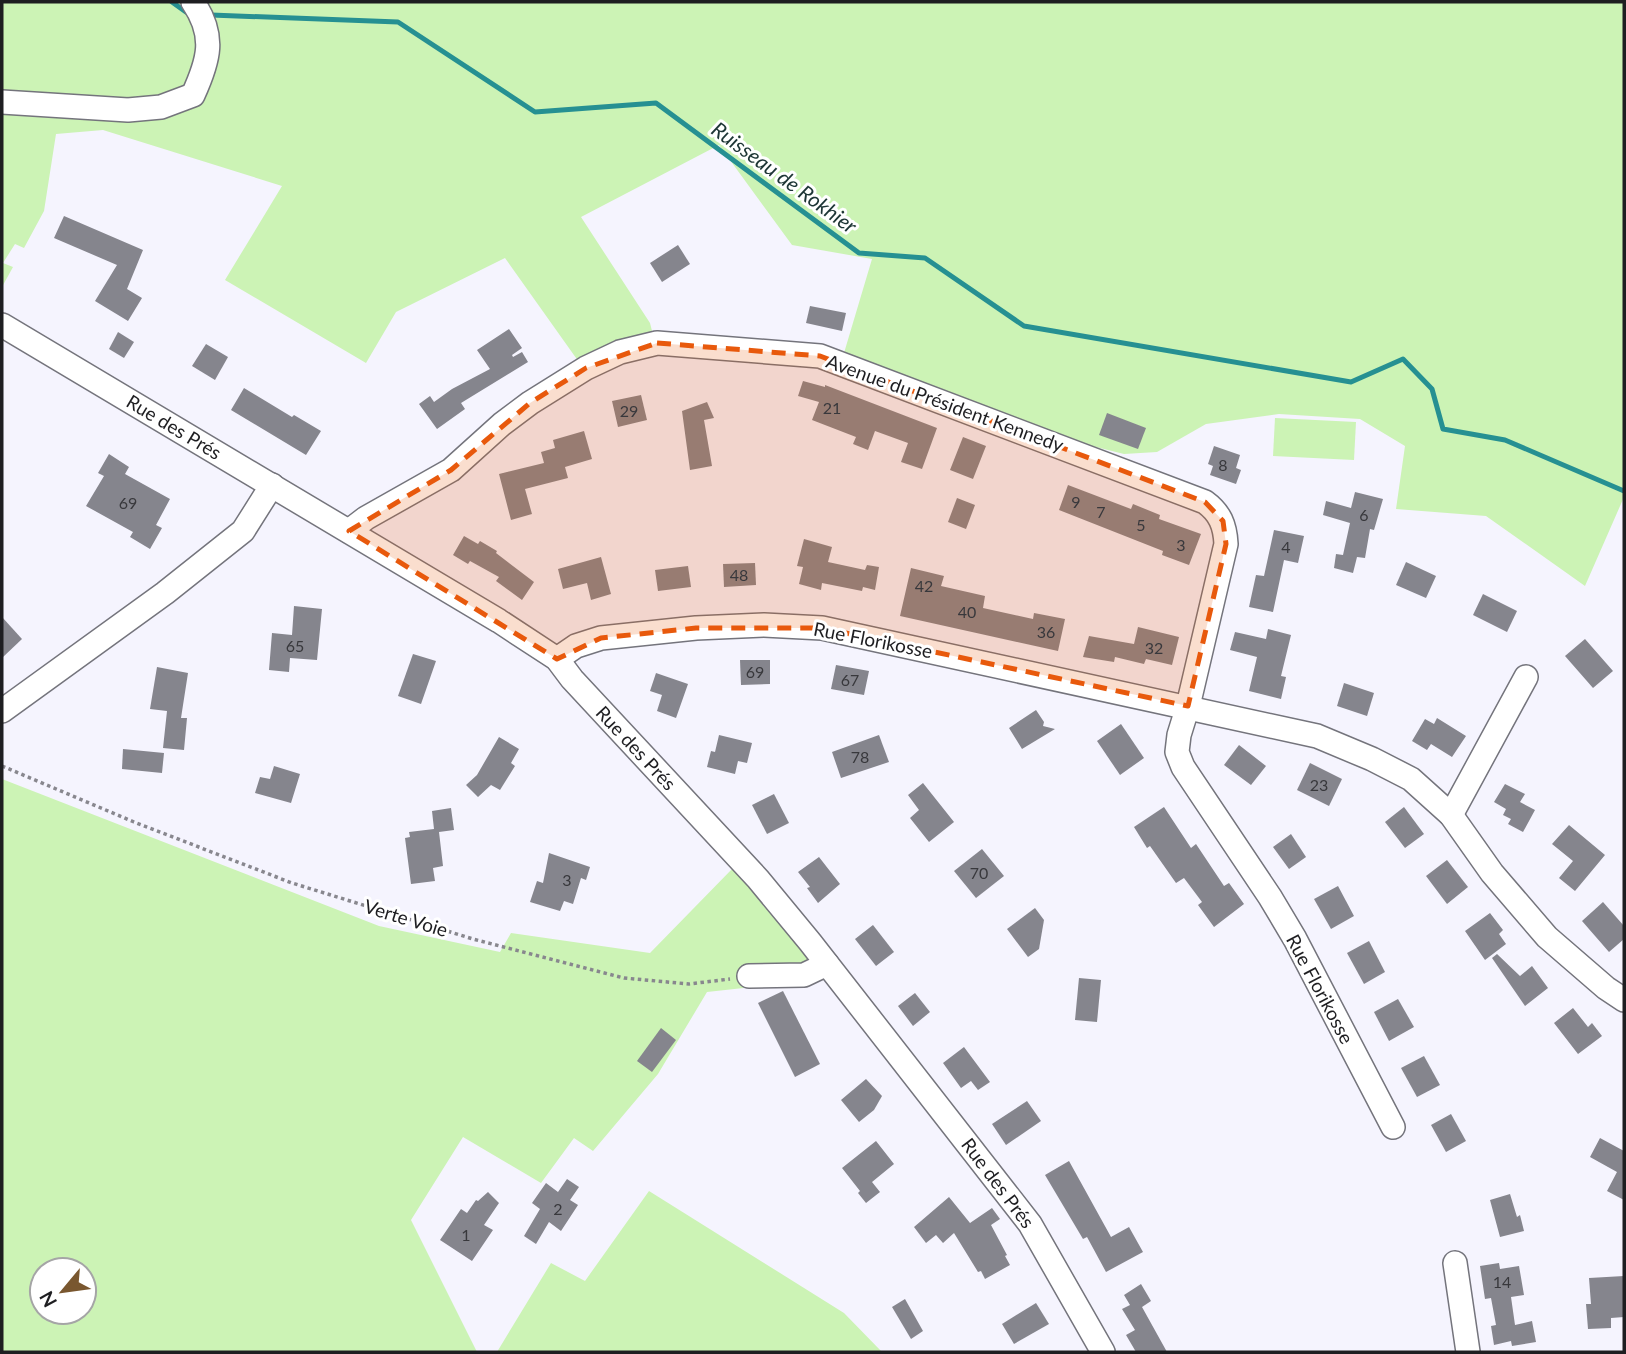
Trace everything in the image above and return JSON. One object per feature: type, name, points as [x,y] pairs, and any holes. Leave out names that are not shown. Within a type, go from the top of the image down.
[{"type":"street","points":[[2,102],[128,110],[161,107],[193,96],[206,67],[209,39],[204,18],[194,2]]},
{"type":"street","name":"Rue des Prés","points":[[2,325],[349,531],[557,659],[572,679],[758,879],[827,964],[1030,1224],[1103,1352]]},
{"type":"street","name":"Avenue du Président Kennedy","points":[[349,531],[366,518],[451,470],[530,403],[586,368],[620,352],[657,343],[820,356],[1205,502],[1214,509],[1223,521],[1226,544],[1188,706]]},
{"type":"street","points":[[2,711],[165,593],[243,531],[272,485]]},
{"type":"street","name":"Rue Florikosse","points":[[557,659],[576,646],[601,638],[764,625],[822,628],[1317,736],[1411,779],[1451,815],[1492,873],[1547,937],[1606,988],[1624,1000]]},
{"type":"street","points":[[1451,815],[1526,677]]},
{"type":"street","name":"Rue Florikosse","points":[[1188,706],[1177,752],[1183,767],[1289,929],[1393,1127]]},
{"type":"street","points":[[749,976],[804,975],[827,964]]},
{"type":"street","points":[[1455,1263],[1468,1352]]},
{"type":"path","name":"Verte Voie","points":[[2,766],[134,822],[292,883],[473,939],[624,978],[689,984],[749,976]]},
{"type":"highlighted area","points":[[657,343],[820,356],[847,365],[1205,502],[1223,521],[1226,544],[1188,706],[822,628],[696,628],[601,638],[557,659],[349,531],[451,470],[530,403],[586,368]]},
{"type":"green space","points":[[2,2],[1624,2],[1624,497],[1585,586],[1486,516],[1396,509],[1405,446],[1360,419],[1279,414],[1206,424],[1157,452],[1124,454],[1084,444],[844,353],[872,259],[792,245],[719,145],[581,217],[650,323],[652,331],[581,365],[505,258],[396,312],[366,363],[225,280],[282,186],[103,130],[56,134],[44,211],[24,248],[15,244],[3,263],[13,267],[2,287],[2,111],[182,99],[2,99]]},
{"type":"green space","points":[[1275,418],[1356,422],[1354,460],[1273,456]]},
{"type":"green space","points":[[2,779],[379,926],[500,952],[511,933],[650,953],[733,868],[755,892],[824,979],[707,992],[658,1074],[593,1151],[574,1138],[541,1183],[463,1137],[411,1220],[477,1352],[2,1352]]},
{"type":"green space","points":[[649,1191],[844,1313],[882,1352],[497,1352],[551,1263],[585,1281]]},
{"type":"building","points":[[64,216],[143,250],[127,289],[142,298],[128,321],[95,301],[117,265],[54,238]]},
{"type":"building","points":[[678,245],[690,264],[662,282],[650,263]]},
{"type":"building","points":[[810,306],[846,313],[842,331],[806,323]]},
{"type":"building","points":[[509,329],[522,348],[512,355],[513,357],[522,352],[528,362],[461,403],[465,409],[437,429],[419,404],[430,396],[434,402],[490,369],[477,350]]},
{"type":"building","points":[[118,332],[134,342],[124,358],[109,349]]},
{"type":"building","points":[[206,344],[228,357],[215,380],[192,366]]},
{"type":"building","points":[[803,381],[825,385],[937,428],[922,469],[901,462],[908,443],[875,431],[868,450],[853,444],[856,437],[812,420],[819,402],[798,396]]},
{"type":"building","points":[[244,388],[321,431],[306,455],[231,410]]},
{"type":"building","points":[[641,395],[647,420],[618,427],[612,401]]},
{"type":"building","points":[[707,402],[714,418],[704,420],[712,466],[690,470],[682,411]]},
{"type":"building","points":[[1107,413],[1146,428],[1138,449],[1099,435]]},
{"type":"building","points":[[584,431],[592,459],[565,467],[568,478],[525,489],[532,514],[511,520],[499,474],[544,463],[541,452],[555,448],[553,440]]},
{"type":"building","points":[[963,437],[986,446],[973,479],[950,470]]},
{"type":"building","points":[[1214,446],[1240,455],[1236,468],[1241,470],[1236,484],[1210,475],[1213,466],[1208,464]]},
{"type":"building","points":[[109,454],[129,467],[125,474],[170,499],[156,525],[162,528],[150,549],[130,537],[133,532],[86,506],[104,476],[98,473]]},
{"type":"building","points":[[1068,485],[1131,509],[1133,504],[1160,515],[1159,519],[1201,534],[1189,565],[1162,555],[1163,551],[1059,510]]},
{"type":"building","points":[[1355,492],[1383,499],[1374,530],[1370,529],[1365,558],[1357,557],[1353,573],[1334,568],[1336,554],[1343,555],[1350,523],[1323,515],[1326,501],[1351,508]]},
{"type":"building","points":[[957,498],[975,505],[966,529],[948,522]]},
{"type":"building","points":[[1274,530],[1304,536],[1298,563],[1284,560],[1273,612],[1249,607],[1256,575],[1264,576]]},
{"type":"building","points":[[464,536],[497,551],[496,553],[534,582],[522,600],[496,581],[499,577],[453,555]]},
{"type":"building","points":[[804,539],[832,547],[828,562],[865,570],[867,565],[879,567],[875,590],[863,587],[862,591],[822,583],[821,590],[799,584],[803,567],[797,566]]},
{"type":"building","points":[[601,557],[611,594],[591,600],[587,583],[563,589],[558,569]]},
{"type":"building","points":[[1406,562],[1436,576],[1426,598],[1396,585]]},
{"type":"building","points":[[755,563],[756,585],[724,587],[723,564]]},
{"type":"building","points":[[688,566],[691,587],[658,591],[655,570]]},
{"type":"building","points":[[911,568],[944,576],[941,586],[985,596],[983,608],[1033,619],[1034,613],[1065,619],[1058,651],[900,616]]},
{"type":"building","points":[[1483,594],[1517,611],[1507,632],[1473,615]]},
{"type":"building","points":[[294,606],[322,609],[317,660],[290,658],[289,672],[269,670],[272,633],[292,635]]},
{"type":"building","points":[[2,617],[22,639],[2,658]]},
{"type":"building","points":[[1138,627],[1179,637],[1172,665],[1146,659],[1144,664],[1115,657],[1114,662],[1083,657],[1089,636],[1134,644]]},
{"type":"building","points":[[1268,629],[1291,635],[1281,676],[1286,677],[1281,699],[1249,691],[1257,657],[1230,650],[1235,632],[1266,639]]},
{"type":"building","points":[[1585,639],[1613,671],[1593,688],[1565,656]]},
{"type":"building","points":[[413,654],[436,661],[421,704],[398,696]]},
{"type":"building","points":[[740,660],[770,660],[770,684],[741,685]]},
{"type":"building","points":[[836,665],[869,671],[864,695],[831,689]]},
{"type":"building","points":[[157,667],[188,673],[181,718],[187,718],[184,750],[163,748],[167,711],[150,709]]},
{"type":"building","points":[[656,673],[688,684],[676,718],[657,711],[662,695],[650,691]]},
{"type":"building","points":[[1344,683],[1374,693],[1367,716],[1337,706]]},
{"type":"building","points":[[1036,710],[1044,722],[1043,726],[1055,729],[1022,749],[1009,728]]},
{"type":"building","points":[[1437,718],[1466,736],[1452,757],[1431,744],[1427,750],[1412,741],[1425,719],[1434,724]]},
{"type":"building","points":[[1121,724],[1144,758],[1120,775],[1097,741]]},
{"type":"building","points":[[719,735],[752,743],[747,763],[738,761],[735,774],[707,767],[711,751],[715,752]]},
{"type":"building","points":[[879,735],[889,762],[841,778],[832,752]]},
{"type":"building","points":[[499,737],[519,749],[511,763],[515,766],[500,790],[491,785],[478,797],[466,785],[477,775]]},
{"type":"building","points":[[1239,745],[1266,766],[1251,785],[1224,765]]},
{"type":"building","points":[[123,749],[164,753],[162,773],[122,769]]},
{"type":"building","points":[[1310,763],[1342,779],[1329,806],[1297,790]]},
{"type":"building","points":[[274,766],[300,774],[291,803],[255,793],[260,777],[270,779]]},
{"type":"building","points":[[923,783],[954,822],[929,842],[910,818],[919,810],[908,795]]},
{"type":"building","points":[[1505,784],[1525,794],[1520,802],[1535,810],[1523,832],[1508,824],[1511,819],[1503,815],[1506,809],[1494,802]]},
{"type":"building","points":[[774,794],[789,823],[767,834],[752,805]]},
{"type":"building","points":[[1164,807],[1191,848],[1196,844],[1224,886],[1229,883],[1244,904],[1214,927],[1198,905],[1202,902],[1184,878],[1176,883],[1150,846],[1147,848],[1134,827]]},
{"type":"building","points":[[1404,807],[1424,834],[1405,848],[1385,822]]},
{"type":"building","points":[[451,808],[454,830],[439,832],[443,866],[433,868],[435,881],[411,884],[405,838],[410,837],[409,832],[434,829],[432,811]]},
{"type":"building","points":[[1569,825],[1605,855],[1575,891],[1559,878],[1573,861],[1552,844]]},
{"type":"building","points":[[1291,834],[1306,857],[1289,869],[1273,847]]},
{"type":"building","points":[[982,849],[1004,876],[976,898],[954,871]]},
{"type":"building","points":[[549,853],[590,867],[586,880],[581,878],[573,904],[564,901],[560,911],[530,902],[537,881],[543,883]]},
{"type":"building","points":[[819,857],[840,884],[818,903],[798,872]]},
{"type":"building","points":[[1447,860],[1468,887],[1447,904],[1426,876]]},
{"type":"building","points":[[1338,886],[1354,916],[1331,929],[1314,899]]},
{"type":"building","points":[[1603,902],[1624,926],[1624,939],[1609,952],[1582,921]]},
{"type":"building","points":[[1035,908],[1044,920],[1039,949],[1028,957],[1007,929]]},
{"type":"building","points":[[1490,913],[1503,930],[1499,934],[1506,944],[1485,960],[1465,931]]},
{"type":"building","points":[[873,925],[894,952],[876,966],[855,939]]},
{"type":"building","points":[[1369,941],[1385,972],[1364,984],[1347,953]]},
{"type":"building","points":[[1497,954],[1520,976],[1532,966],[1548,988],[1525,1006],[1492,958]]},
{"type":"building","points":[[1079,978],[1101,980],[1097,1022],[1075,1020]]},
{"type":"building","points":[[783,991],[820,1064],[795,1077],[758,1003]]},
{"type":"building","points":[[915,993],[930,1012],[913,1026],[898,1006]]},
{"type":"building","points":[[1398,999],[1414,1027],[1389,1041],[1374,1012]]},
{"type":"building","points":[[1573,1008],[1588,1027],[1592,1023],[1602,1036],[1578,1054],[1554,1023]]},
{"type":"building","points":[[661,1028],[676,1040],[652,1072],[637,1061]]},
{"type":"building","points":[[964,1047],[990,1082],[978,1090],[971,1081],[961,1088],[943,1063]]},
{"type":"building","points":[[1424,1056],[1440,1085],[1417,1097],[1401,1068]]},
{"type":"building","points":[[866,1079],[882,1096],[874,1110],[859,1122],[841,1100]]},
{"type":"building","points":[[1027,1101],[1041,1121],[1006,1145],[992,1124]]},
{"type":"building","points":[[1451,1114],[1466,1141],[1446,1152],[1431,1125]]},
{"type":"building","points":[[1600,1138],[1624,1151],[1624,1200],[1607,1191],[1617,1172],[1590,1157]]},
{"type":"building","points":[[876,1141],[894,1164],[872,1182],[880,1192],[866,1203],[842,1168]]},
{"type":"building","points":[[1069,1161],[1111,1237],[1129,1227],[1143,1252],[1106,1272],[1087,1237],[1083,1239],[1045,1175]]},
{"type":"building","points":[[567,1179],[579,1187],[570,1200],[578,1205],[561,1231],[549,1222],[536,1244],[524,1236],[540,1209],[532,1203],[546,1183],[558,1192]]},
{"type":"building","points":[[488,1192],[499,1203],[484,1225],[493,1230],[472,1261],[440,1240],[461,1209],[467,1213],[476,1200]]},
{"type":"building","points":[[1510,1194],[1524,1231],[1500,1237],[1490,1200]]},
{"type":"building","points":[[949,1197],[970,1223],[992,1208],[1000,1219],[991,1225],[1010,1265],[985,1279],[954,1233],[943,1243],[936,1235],[926,1243],[914,1227]]},
{"type":"building","points":[[1499,1263],[1500,1269],[1519,1266],[1524,1295],[1511,1297],[1515,1325],[1532,1321],[1536,1342],[1512,1346],[1511,1341],[1494,1345],[1491,1326],[1496,1325],[1491,1298],[1485,1299],[1480,1266]]},
{"type":"building","points":[[1624,1276],[1624,1317],[1611,1318],[1611,1328],[1588,1329],[1586,1304],[1591,1304],[1589,1278]]},
{"type":"building","points":[[1141,1284],[1151,1301],[1142,1307],[1167,1352],[1136,1352],[1126,1335],[1135,1330],[1122,1309],[1130,1305],[1124,1295]]},
{"type":"building","points":[[905,1299],[923,1331],[911,1339],[892,1307]]},
{"type":"building","points":[[1036,1303],[1049,1324],[1014,1344],[1002,1324]]},
{"type":"waterway","name":"Ruisseau de Rokhier","points":[[172,2],[186,12]]},
{"type":"waterway","name":"Ruisseau de Rokhier","points":[[211,15],[398,22],[535,112],[656,103],[859,253],[925,258],[1024,326],[1351,382],[1403,359],[1432,389],[1443,429],[1505,440],[1624,491]]}]
